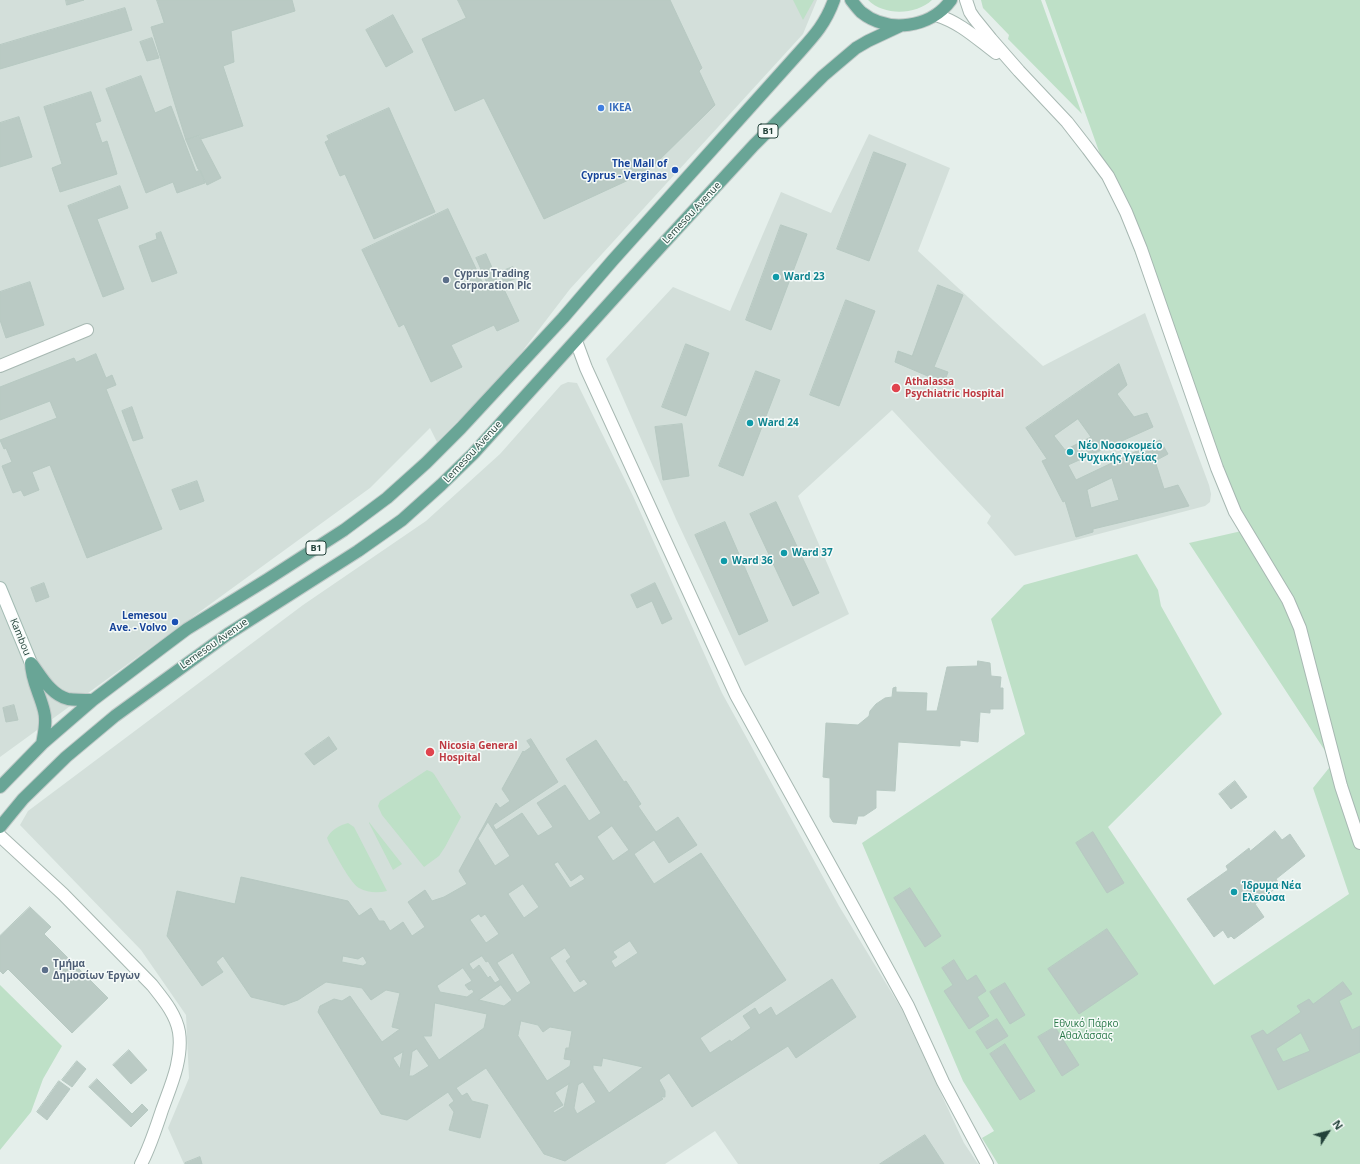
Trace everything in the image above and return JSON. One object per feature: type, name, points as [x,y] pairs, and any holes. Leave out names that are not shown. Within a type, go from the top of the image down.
[{"type":"main road","name":"B1","points":[[0,787],[42,744],[93,700],[187,629],[344,530],[387,498],[426,463],[461,428],[563,318],[613,260],[814,36],[827,17],[834,0]]},
{"type":"main road","name":"B1","points":[[851,0],[861,12],[879,22],[900,26],[919,24],[936,15],[951,0]]},
{"type":"main road","name":"Lemesou Avenue","points":[[0,827],[23,799],[66,757],[115,716],[228,634],[352,555],[402,520],[473,454],[754,145],[823,76],[842,58],[856,48],[900,26]]},
{"type":"main road","points":[[31,663],[50,688],[60,696],[93,700]]},
{"type":"main road","points":[[31,663],[33,680],[44,711],[45,727],[42,744]]},
{"type":"street","points":[[966,0],[970,12],[974,18],[1019,71],[1067,122],[1084,144],[1108,176],[1126,212],[1141,249],[1217,468],[1235,512],[1288,600],[1300,628],[1341,786],[1360,843]]},
{"type":"street","points":[[936,15],[959,24],[1019,71]]},
{"type":"street","points":[[0,366],[87,330]]},
{"type":"street","points":[[576,341],[586,368],[736,695],[908,1006],[943,1082],[987,1164]]},
{"type":"street","name":"Kambou","points":[[0,588],[31,663]]},
{"type":"street","points":[[0,836],[63,894],[152,985],[174,1016],[179,1032],[180,1053],[176,1072],[153,1137],[141,1164]]},
{"type":"shaded area","points":[[0,0],[817,0],[803,34],[570,289],[508,370],[437,442],[430,428],[370,488],[0,757]]},
{"type":"shaded area","name":"Athalassa Psychiatric Hospital","points":[[869,134],[950,168],[918,251],[1043,366],[1145,313],[1209,485],[1211,494],[1210,502],[1205,506],[1015,556],[987,523],[991,516],[892,410],[798,496],[849,614],[745,666],[676,519],[606,359],[673,287],[730,311],[781,192],[831,213]]},
{"type":"shaded area","name":"Nicosia General Hospital","points":[[568,382],[577,383],[633,496],[722,693],[839,906],[901,1008],[964,1143],[978,1164],[738,1164],[715,1131],[665,1164],[184,1164],[168,1128],[189,1078],[186,1015],[141,950],[20,825],[28,811],[303,605],[426,521],[500,454],[561,385]]},
{"type":"green space","points":[[793,0],[814,0],[803,20]]},
{"type":"green space","points":[[868,0],[932,0],[918,9],[900,12],[882,9]]},
{"type":"green space","points":[[981,0],[1041,0],[1082,114],[1008,39],[1009,35],[983,8]]},
{"type":"green space","name":"Εθνικό Πάρκο Αθαλάσσας","points":[[1045,0],[1360,0],[1360,1164],[998,1164],[982,1138],[994,1131],[963,1081],[862,843],[1025,734],[991,619],[1024,585],[1137,554],[1158,590],[1161,606],[1222,714],[1108,827],[1214,985],[1349,894],[1313,788],[1333,763],[1189,543],[1246,530],[1137,258]]},
{"type":"green space","points":[[427,770],[434,774],[461,817],[439,856],[424,867],[382,815],[378,806],[380,801]]},
{"type":"green space","points":[[348,823],[354,827],[387,891],[366,891],[355,885],[329,843],[327,838],[331,833],[336,828]]},
{"type":"green space","points":[[369,823],[402,864],[393,870]]},
{"type":"green space","points":[[0,985],[62,1046],[43,1079],[31,1112],[0,1150]]},
{"type":"building","points":[[66,0],[84,0],[67,5]]},
{"type":"building","points":[[157,0],[292,0],[295,11],[231,31],[234,62],[223,66],[243,126],[201,139],[200,135],[186,140],[151,27],[164,23]]},
{"type":"building","name":"IKEA","points":[[458,0],[670,0],[702,68],[699,71],[715,105],[648,171],[544,219],[484,98],[455,111],[422,39],[466,18]]},
{"type":"building","points":[[125,8],[132,30],[0,69],[0,45]]},
{"type":"building","points":[[393,15],[413,52],[386,67],[366,30]]},
{"type":"building","points":[[152,38],[159,58],[147,61],[140,42]]},
{"type":"building","points":[[141,76],[155,113],[171,106],[196,172],[200,170],[205,183],[177,193],[173,182],[146,193],[106,89]]},
{"type":"building","points":[[91,92],[101,121],[95,123],[102,143],[107,141],[117,174],[60,192],[52,168],[62,164],[44,107]]},
{"type":"building","points":[[389,108],[435,212],[374,239],[345,174],[340,176],[325,142],[329,140],[327,136]]},
{"type":"building","points":[[19,117],[32,157],[0,167],[0,123]]},
{"type":"building","points":[[199,136],[221,178],[207,185],[200,170],[198,169],[186,140]]},
{"type":"building","points":[[874,152],[906,164],[869,261],[837,249]]},
{"type":"building","points":[[120,186],[128,208],[97,219],[124,289],[103,297],[68,206]]},
{"type":"building","points":[[448,209],[486,290],[501,283],[519,321],[497,331],[494,325],[451,345],[462,367],[431,382],[404,324],[399,327],[362,250]]},
{"type":"building","name":"Ward 23","points":[[781,225],[807,234],[771,330],[746,320]]},
{"type":"building","points":[[161,232],[177,273],[152,282],[139,246],[157,239],[156,234]]},
{"type":"building","points":[[486,254],[497,279],[487,283],[476,258]]},
{"type":"building","points":[[513,267],[517,278],[504,283],[500,272]]},
{"type":"building","points":[[30,282],[44,325],[6,338],[0,320],[0,292]]},
{"type":"building","points":[[938,285],[963,295],[934,367],[948,372],[944,383],[895,362],[898,351],[912,356]]},
{"type":"building","points":[[846,300],[875,311],[839,406],[810,395]]},
{"type":"building","points":[[686,344],[709,353],[686,416],[662,407]]},
{"type":"building","points":[[96,354],[106,378],[112,375],[116,385],[106,389],[162,529],[87,558],[50,465],[32,472],[39,490],[24,496],[21,490],[13,493],[2,466],[12,462],[6,448],[4,449],[0,440],[57,418],[50,401],[0,420],[0,387],[74,358],[76,362]]},
{"type":"building","name":"Νέο Νοσοκομείο Ψυχικής Υγείας","points":[[1119,364],[1127,385],[1117,394],[1134,417],[1147,413],[1153,427],[1068,465],[1076,480],[1160,440],[1168,454],[1155,461],[1164,489],[1178,485],[1189,506],[1093,529],[1093,532],[1076,537],[1065,501],[1063,502],[1042,461],[1047,459],[1026,428]],"holes":[[[1078,419],[1091,437],[1065,450],[1054,436]],[[1112,478],[1119,500],[1091,508],[1087,490]]]},
{"type":"building","name":"Ward 24","points":[[756,371],[780,380],[743,476],[719,466]]},
{"type":"building","points":[[132,407],[143,438],[133,441],[122,411]]},
{"type":"building","points":[[682,424],[689,476],[663,480],[655,427]]},
{"type":"building","points":[[197,481],[204,501],[180,510],[172,490]]},
{"type":"building","name":"Ward 37","points":[[776,502],[819,593],[793,606],[750,514]]},
{"type":"building","name":"Ward 36","points":[[725,522],[768,621],[739,635],[695,535]]},
{"type":"building","points":[[44,583],[49,597],[36,602],[31,588]]},
{"type":"building","points":[[655,583],[672,619],[662,624],[652,601],[637,608],[631,595]]},
{"type":"building","points":[[978,661],[990,663],[991,676],[1001,677],[1000,688],[1003,688],[1003,709],[990,709],[990,713],[980,712],[978,742],[960,740],[960,746],[898,742],[895,791],[876,790],[876,808],[864,816],[858,816],[856,824],[833,822],[830,817],[830,778],[823,777],[826,723],[858,725],[869,716],[870,711],[876,704],[885,698],[892,697],[893,688],[896,687],[896,692],[927,693],[926,711],[937,711],[947,667],[977,666]]},
{"type":"building","points":[[14,705],[18,720],[6,722],[3,708]]},
{"type":"building","points":[[329,737],[337,749],[314,765],[305,754]]},
{"type":"building","points":[[531,739],[558,782],[493,825],[496,830],[522,813],[538,836],[553,827],[537,803],[565,785],[589,821],[601,813],[566,759],[596,740],[624,782],[626,781],[641,804],[638,806],[656,832],[678,817],[697,845],[669,863],[654,840],[634,854],[654,884],[701,853],[786,980],[700,1038],[710,1053],[730,1040],[731,1042],[751,1028],[743,1016],[755,1008],[759,1015],[771,1007],[776,1016],[832,979],[856,1017],[796,1058],[788,1046],[692,1107],[669,1073],[659,1080],[665,1091],[665,1097],[661,1097],[663,1099],[565,1161],[544,1154],[486,1068],[456,1088],[462,1096],[467,1093],[472,1101],[488,1105],[480,1138],[449,1130],[454,1112],[449,1105],[454,1101],[448,1092],[407,1120],[381,1114],[318,1012],[320,1006],[334,999],[342,1001],[350,996],[382,1042],[400,1029],[392,1027],[400,993],[386,990],[371,1000],[362,988],[326,982],[298,1000],[284,1005],[251,997],[223,956],[216,962],[223,972],[202,986],[167,936],[177,891],[235,904],[241,877],[348,901],[359,916],[371,908],[379,921],[384,921],[390,931],[403,922],[412,936],[425,927],[408,902],[425,890],[432,901],[444,897],[467,884],[459,871],[496,803],[500,808],[510,801],[502,789],[523,751],[524,752],[531,747],[527,741]],"holes":[[[488,822],[510,856],[495,866],[478,839]],[[612,826],[629,850],[613,861],[597,837]],[[558,862],[571,881],[581,874],[585,879],[570,888],[554,864]],[[523,884],[539,907],[524,918],[508,894]],[[479,914],[481,917],[485,914],[499,934],[486,943],[470,920]],[[630,941],[638,953],[615,968],[611,961],[617,957],[613,952]],[[565,948],[571,957],[566,961],[580,982],[584,979],[588,984],[574,993],[550,958]],[[513,953],[531,983],[517,993],[497,963]],[[343,956],[358,959],[363,956],[367,963],[363,966],[342,962]],[[482,956],[486,962],[488,961],[500,980],[495,983],[490,976],[488,978],[479,965],[473,970],[469,964]],[[463,968],[472,981],[465,985],[469,990],[472,989],[474,992],[467,997],[440,992],[437,986]],[[501,985],[512,1000],[504,1006],[479,1000]],[[435,1003],[487,1014],[484,1028],[439,1060],[423,1036],[431,1036]],[[521,1021],[538,1025],[543,1032],[550,1027],[572,1031],[569,1048],[566,1048],[564,1059],[571,1060],[570,1066],[547,1081],[518,1036]],[[417,1049],[429,1066],[413,1076],[409,1076],[412,1052]],[[403,1052],[400,1069],[393,1058]],[[603,1058],[643,1067],[609,1093],[593,1069],[593,1065],[601,1066]],[[583,1082],[596,1102],[577,1114],[574,1108],[578,1085]],[[569,1084],[564,1107],[554,1113],[553,1111],[563,1105],[555,1093]]]},
{"type":"building","points":[[1235,781],[1247,797],[1231,809],[1219,794]]},
{"type":"building","name":"Ίδρυμα Νέα Ελεούσα","points":[[1275,831],[1282,840],[1290,834],[1305,856],[1276,879],[1280,885],[1255,904],[1264,917],[1234,939],[1231,936],[1228,938],[1223,930],[1214,937],[1187,899],[1228,870],[1226,866],[1249,848],[1250,851]]},
{"type":"building","points":[[1093,832],[1124,883],[1107,893],[1076,843]]},
{"type":"building","points":[[910,888],[941,936],[925,947],[894,898]]},
{"type":"building","name":"Τμήμα Δημοσίων Έργων","points":[[30,907],[51,927],[44,934],[108,998],[72,1033],[8,969],[3,974],[0,971],[0,936]]},
{"type":"building","points":[[1107,929],[1138,974],[1079,1014],[1048,969]]},
{"type":"building","points":[[954,960],[967,981],[976,975],[986,991],[977,997],[989,1016],[969,1029],[944,991],[953,985],[942,968]]},
{"type":"building","points":[[1343,982],[1352,994],[1339,1001],[1352,1030],[1360,1026],[1360,1052],[1278,1090],[1251,1036],[1263,1030],[1267,1035],[1301,1012],[1297,1006],[1309,999],[1313,1004]],"holes":[[[1301,1033],[1310,1051],[1283,1062],[1276,1049]]]},
{"type":"building","points":[[1005,983],[1025,1015],[1010,1024],[990,992]]},
{"type":"building","points":[[997,1019],[1008,1036],[987,1049],[976,1032]]},
{"type":"building","points":[[1055,1027],[1079,1065],[1062,1076],[1038,1037]]},
{"type":"building","points":[[1005,1044],[1035,1091],[1020,1100],[990,1054]]},
{"type":"building","points":[[129,1050],[147,1070],[131,1084],[113,1065]]},
{"type":"building","points":[[77,1061],[86,1069],[72,1087],[62,1080]]},
{"type":"building","points":[[97,1079],[132,1114],[142,1104],[148,1110],[131,1127],[89,1087]]},
{"type":"building","points":[[59,1081],[70,1089],[47,1120],[37,1112]]},
{"type":"building","points":[[925,1135],[944,1164],[880,1164]]},
{"type":"building","points":[[200,1157],[202,1164],[185,1164],[185,1163]]},
{"type":"place","name":"IKEA","points":[[601,108]]},
{"type":"place","name":"The Mall of Cyprus - Verginas","points":[[675,170]]},
{"type":"place","name":"Ward 23","points":[[776,277]]},
{"type":"place","name":"Cyprus Trading Corporation Plc","points":[[446,280]]},
{"type":"place","name":"Athalassa Psychiatric Hospital","points":[[896,388]]},
{"type":"place","name":"Ward 24","points":[[750,423]]},
{"type":"place","name":"Νέο Νοσοκομείο Ψυχικής Υγείας","points":[[1070,452]]},
{"type":"place","name":"Ward 37","points":[[784,553]]},
{"type":"place","name":"Ward 36","points":[[724,561]]},
{"type":"place","name":"Lemesou Ave. - Volvo","points":[[175,622]]},
{"type":"place","name":"Nicosia General Hospital","points":[[430,752]]},
{"type":"place","name":"Ίδρυμα Νέα Ελεούσα","points":[[1234,892]]},
{"type":"place","name":"Τμήμα Δημοσίων Έργων","points":[[45,970]]}]
